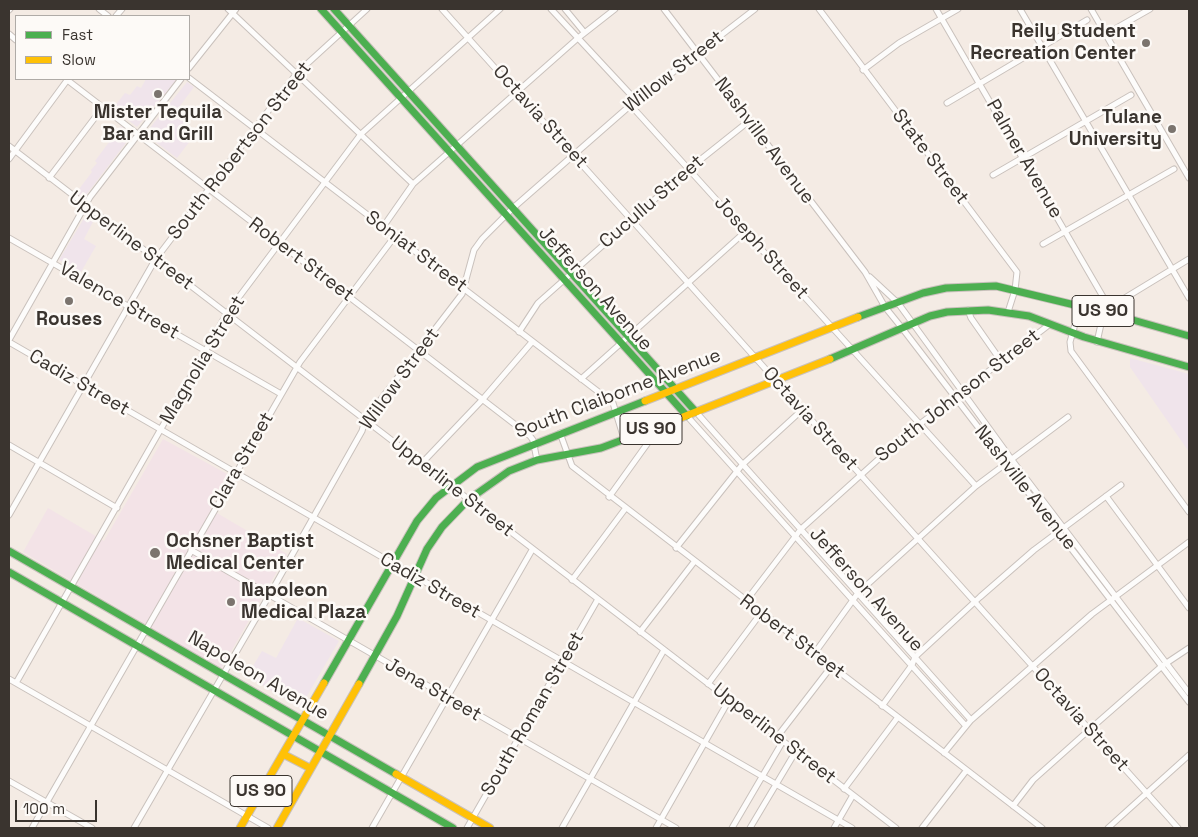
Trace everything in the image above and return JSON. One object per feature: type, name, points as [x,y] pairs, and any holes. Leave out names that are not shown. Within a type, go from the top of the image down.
[{"type":"main road","name":"Jefferson Avenue","points":[[321,9],[401,98],[513,208],[696,412]]},
{"type":"main road","name":"Jefferson Avenue","points":[[334,9],[408,92],[507,214],[687,416]]},
{"type":"main road","name":"South Claiborne Avenue","points":[[240,828],[418,521],[436,498],[450,485],[477,467],[560,433],[676,390],[923,293],[966,286],[996,286],[1105,312],[1189,336]]},
{"type":"main road","name":"South Claiborne Avenue","points":[[277,828],[398,616],[427,549],[442,527],[468,500],[509,470],[537,460],[600,448],[777,381],[854,350],[930,316],[968,309],[1008,312],[1050,324],[1097,342],[1189,367]]},
{"type":"main road","name":"Napoleon Avenue","points":[[9,551],[490,828]]},
{"type":"main road","name":"Napoleon Avenue","points":[[9,572],[453,828]]},
{"type":"main road","points":[[283,754],[310,768]]},
{"type":"street","name":"South Robertson Street","points":[[9,515],[155,260],[297,73],[367,9]]},
{"type":"street","name":"Octavia Street","points":[[442,9],[1178,828]]},
{"type":"street","name":"Magnolia Street","points":[[16,683],[226,313],[361,134],[500,9]]},
{"type":"street","name":"Joseph Street","points":[[551,9],[631,95],[635,110],[690,168],[976,486]]},
{"type":"street","points":[[565,9],[584,32]]},
{"type":"street","points":[[383,227],[413,184],[584,32],[615,9]]},
{"type":"street","name":"Nashville Avenue","points":[[664,9],[865,272],[885,307],[955,397],[1009,462],[1165,665],[1189,693]]},
{"type":"street","name":"Willow Street","points":[[134,828],[270,594],[362,431],[365,420],[462,294],[474,250],[513,208],[573,154],[633,103],[755,9]]},
{"type":"street","name":"State Street","points":[[819,9],[863,70],[1017,272],[1015,290],[1008,312]]},
{"type":"street","name":"Palmer Avenue","points":[[936,9],[1106,302],[1105,312]]},
{"type":"street","points":[[863,70],[899,43],[958,9]]},
{"type":"street","points":[[1020,9],[1189,298]]},
{"type":"street","points":[[1091,9],[1189,178]]},
{"type":"street","points":[[1106,34],[1150,9]]},
{"type":"street","points":[[190,67],[231,10],[413,184]]},
{"type":"street","points":[[947,103],[1087,20]]},
{"type":"street","name":"Soniat Street","points":[[190,79],[613,403],[624,439]]},
{"type":"street","points":[[9,159],[11,148],[66,80]]},
{"type":"street","name":"Robert Street","points":[[68,80],[279,244],[483,399],[530,436],[534,444]]},
{"type":"street","points":[[9,341],[85,205],[180,80]]},
{"type":"street","points":[[993,175],[1131,95]]},
{"type":"street","points":[[49,178],[103,107]]},
{"type":"street","name":"Cucullu Street","points":[[519,332],[533,308],[564,279],[690,168],[749,121]]},
{"type":"street","name":"Upperline Street","points":[[11,148],[896,828]]},
{"type":"street","points":[[1043,244],[1174,168]]},
{"type":"street","points":[[581,379],[746,231]]},
{"type":"street","name":"Clara Street","points":[[32,828],[281,394],[297,368],[395,236]]},
{"type":"street","name":"Valence Street","points":[[9,238],[281,394]]},
{"type":"street","points":[[1097,342],[1105,312],[1189,259]]},
{"type":"street","name":"Nashville Avenue","points":[[865,272],[898,303],[1009,462]]},
{"type":"street","points":[[1080,306],[1072,333],[1071,350],[1189,512]]},
{"type":"street","points":[[968,309],[971,318],[1001,361]]},
{"type":"street","name":"South Johnson Street","points":[[746,601],[801,529],[920,423],[1050,324]]},
{"type":"street","name":"Cadiz Street","points":[[9,341],[160,431],[852,828]]},
{"type":"street","points":[[422,463],[483,399],[532,342]]},
{"type":"street","points":[[676,548],[742,465],[802,410]]},
{"type":"street","name":"Jefferson Avenue","points":[[696,412],[970,720]]},
{"type":"street","name":"Jefferson Avenue","points":[[687,416],[966,725]]},
{"type":"street","points":[[814,654],[858,593],[976,486],[1068,417]]},
{"type":"street","points":[[609,497],[661,425]]},
{"type":"street","name":"Robert Street","points":[[560,433],[572,466],[609,497],[1042,828]]},
{"type":"street","points":[[534,444],[537,460]]},
{"type":"street","points":[[9,445],[117,508]]},
{"type":"street","points":[[882,706],[912,665],[915,657],[1034,550],[1121,485]]},
{"type":"street","points":[[1106,496],[1189,608]]},
{"type":"street","points":[[572,580],[625,509]]},
{"type":"street","points":[[944,754],[970,720],[1032,666],[1112,597],[1189,542]]},
{"type":"street","name":"Jena Street","points":[[191,550],[270,594],[518,740],[676,828]]},
{"type":"street","points":[[372,828],[532,550]]},
{"type":"street","points":[[640,632],[694,562]]},
{"type":"street","name":"South Roman Street","points":[[467,828],[598,599]]},
{"type":"street","points":[[708,684],[761,613]]},
{"type":"street","points":[[1013,806],[1033,780],[1165,665],[1189,648]]},
{"type":"street","points":[[562,828],[664,650]]},
{"type":"street","name":"Nashville Avenue","points":[[1165,665],[1189,702]]},
{"type":"street","points":[[777,737],[831,667]]},
{"type":"street","points":[[9,679],[268,828]]},
{"type":"street","points":[[656,828],[729,700]]},
{"type":"street","points":[[844,789],[898,718]]},
{"type":"street","points":[[732,828],[783,741]]},
{"type":"street","points":[[750,828],[796,751]]},
{"type":"street","points":[[1108,828],[1189,755]]},
{"type":"street","points":[[922,828],[966,771]]},
{"type":"street","points":[[9,781],[92,828]]},
{"type":"street","points":[[834,828],[853,795]]},
{"type":"street","points":[[1030,828],[1035,823]]},
{"type":"shaded area","points":[[145,80],[176,80],[137,127],[113,108],[125,93],[130,95],[137,86],[141,88]]},
{"type":"shaded area","points":[[187,82],[194,87],[174,114],[197,132],[177,158],[145,134]]},
{"type":"shaded area","points":[[121,126],[132,135],[83,199],[76,193],[92,172],[91,170],[97,163],[95,161]]},
{"type":"shaded area","points":[[89,212],[95,218],[84,239],[96,246],[81,272],[59,260]]},
{"type":"shaded area","points":[[1130,358],[1189,374],[1189,452],[1130,367]]},
{"type":"shaded area","name":"Ochsner Baptist Medical Center","points":[[163,439],[229,475],[210,509],[287,554],[221,669],[23,552],[48,508],[104,541]]},
{"type":"shaded area","points":[[298,618],[339,641],[300,708],[247,676],[262,651],[276,658]]},
{"type":"traffic: fast","points":[[321,9],[687,416]]},
{"type":"traffic: fast","points":[[334,9],[696,412]]},
{"type":"traffic: fast","points":[[858,317],[923,293],[946,288],[996,286],[1112,314],[1189,336]]},
{"type":"traffic: fast","points":[[830,359],[930,316],[947,312],[988,310],[1029,316],[1084,337],[1189,367]]},
{"type":"traffic: fast","points":[[324,683],[417,521],[436,498],[477,467],[645,401]]},
{"type":"traffic: fast","points":[[359,684],[397,616],[427,549],[442,527],[468,500],[509,471],[537,460],[601,448],[678,419]]},
{"type":"traffic: fast","points":[[9,551],[396,774]]},
{"type":"traffic: fast","points":[[9,572],[453,828]]},
{"type":"traffic: slow","points":[[645,401],[858,317]]},
{"type":"traffic: slow","points":[[678,419],[830,359]]},
{"type":"traffic: slow","points":[[240,828],[324,683]]},
{"type":"traffic: slow","points":[[277,828],[359,684]]},
{"type":"traffic: slow","points":[[283,754],[310,768]]},
{"type":"traffic: slow","points":[[396,774],[490,828]]},
{"type":"place","name":"Reily Student Recreation Center","points":[[1146,43]]},
{"type":"place","name":"Mister Tequila Bar and Grill","points":[[158,94]]},
{"type":"place","name":"Tulane University","points":[[1172,129]]},
{"type":"place","name":"Rouses","points":[[69,301]]},
{"type":"place","name":"Ochsner Baptist Medical Center","points":[[155,553]]},
{"type":"place","name":"Napoleon Medical Plaza","points":[[231,602]]}]
